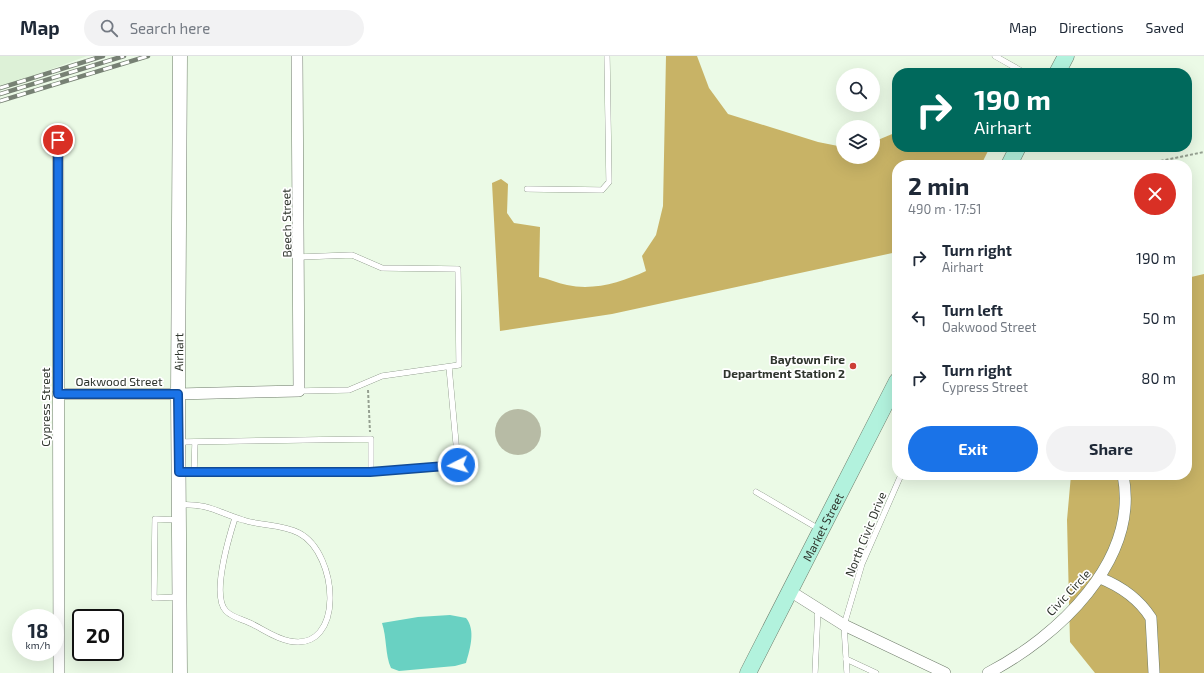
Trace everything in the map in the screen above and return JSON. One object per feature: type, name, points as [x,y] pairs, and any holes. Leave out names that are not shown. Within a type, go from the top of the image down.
[{"type":"main road","points":[[1060,68],[1066,56]]},
{"type":"main road","name":"Market Street","points":[[751,671],[892,391]]},
{"type":"street","name":"Airhart","points":[[180,56],[178,394],[180,673]]},
{"type":"street","name":"Beech Street","points":[[296,56],[299,391]]},
{"type":"street","name":"Cypress Street","points":[[58,140],[59,673]]},
{"type":"street","name":"Oakwood Street","points":[[58,394],[178,394],[299,391]]},
{"type":"street","name":"Civic Circle","points":[[988,673],[1026,650],[1048,632],[1071,610],[1100,578],[1110,561],[1120,533],[1125,499],[1123,480]]},
{"type":"street","points":[[1100,578],[1117,585],[1147,612],[1151,618],[1154,673]]},
{"type":"street","points":[[790,591],[844,625],[945,673]]},
{"type":"lane","points":[[528,190],[602,190],[609,182],[607,56]]},
{"type":"lane","points":[[995,56],[1016,68]]},
{"type":"lane","points":[[299,258],[352,255],[382,268],[458,269],[459,365],[382,376],[349,390],[299,391]]},
{"type":"lane","points":[[179,472],[370,472],[458,465],[449,367]]},
{"type":"lane","points":[[178,442],[371,439],[370,472]]},
{"type":"lane","points":[[194,472],[195,442]]},
{"type":"lane","name":"North Civic Drive","points":[[846,673],[844,625],[862,564],[899,480]]},
{"type":"lane","points":[[756,492],[821,530]]},
{"type":"lane","points":[[179,505],[203,506],[235,518],[284,528],[299,533],[310,541],[319,553],[326,568],[330,588],[331,605],[323,626],[315,635],[305,640],[290,641],[235,618],[225,611],[221,604],[222,578],[228,544],[235,518]]},
{"type":"lane","points":[[179,520],[155,519],[154,598],[180,597]]},
{"type":"lane","points":[[815,673],[818,609]]},
{"type":"lane","points":[[846,659],[876,673]]},
{"type":"path","points":[[1165,160],[1204,152]]},
{"type":"path","points":[[367,382],[371,439]]},
{"type":"shaded area","points":[[0,56],[87,56],[0,88]]},
{"type":"shaded area","points":[[666,56],[697,56],[709,88],[728,114],[818,142],[836,146],[836,164],[880,164],[880,139],[892,134],[892,152],[988,152],[984,160],[892,160],[892,253],[612,314],[500,331],[492,183],[501,179],[508,184],[507,213],[514,223],[540,227],[539,277],[577,287],[598,286],[627,279],[646,271],[642,256],[656,235],[663,206]]},
{"type":"shaded area","points":[[1204,274],[1204,673],[1095,673],[1070,642],[1067,520],[1071,480],[1192,480],[1192,277]]},
{"type":"water","points":[[450,615],[466,618],[471,628],[471,640],[466,663],[455,666],[399,671],[391,668],[382,623],[418,617]]},
{"type":"building","points":[[514,409],[522,409],[531,413],[537,419],[541,432],[537,445],[531,451],[522,455],[514,455],[505,451],[499,445],[495,436],[495,428],[499,419],[505,413]]},
{"type":"railway","points":[[0,88],[103,56]]},
{"type":"railway","points":[[0,94],[124,56]]},
{"type":"railway","points":[[0,101],[148,56]]},
{"type":"place","name":"Baytown Fire Department Station 2","points":[[853,366]]},
{"type":"route","points":[[58,140],[58,394],[178,394],[179,472],[370,472],[458,465]]}]
